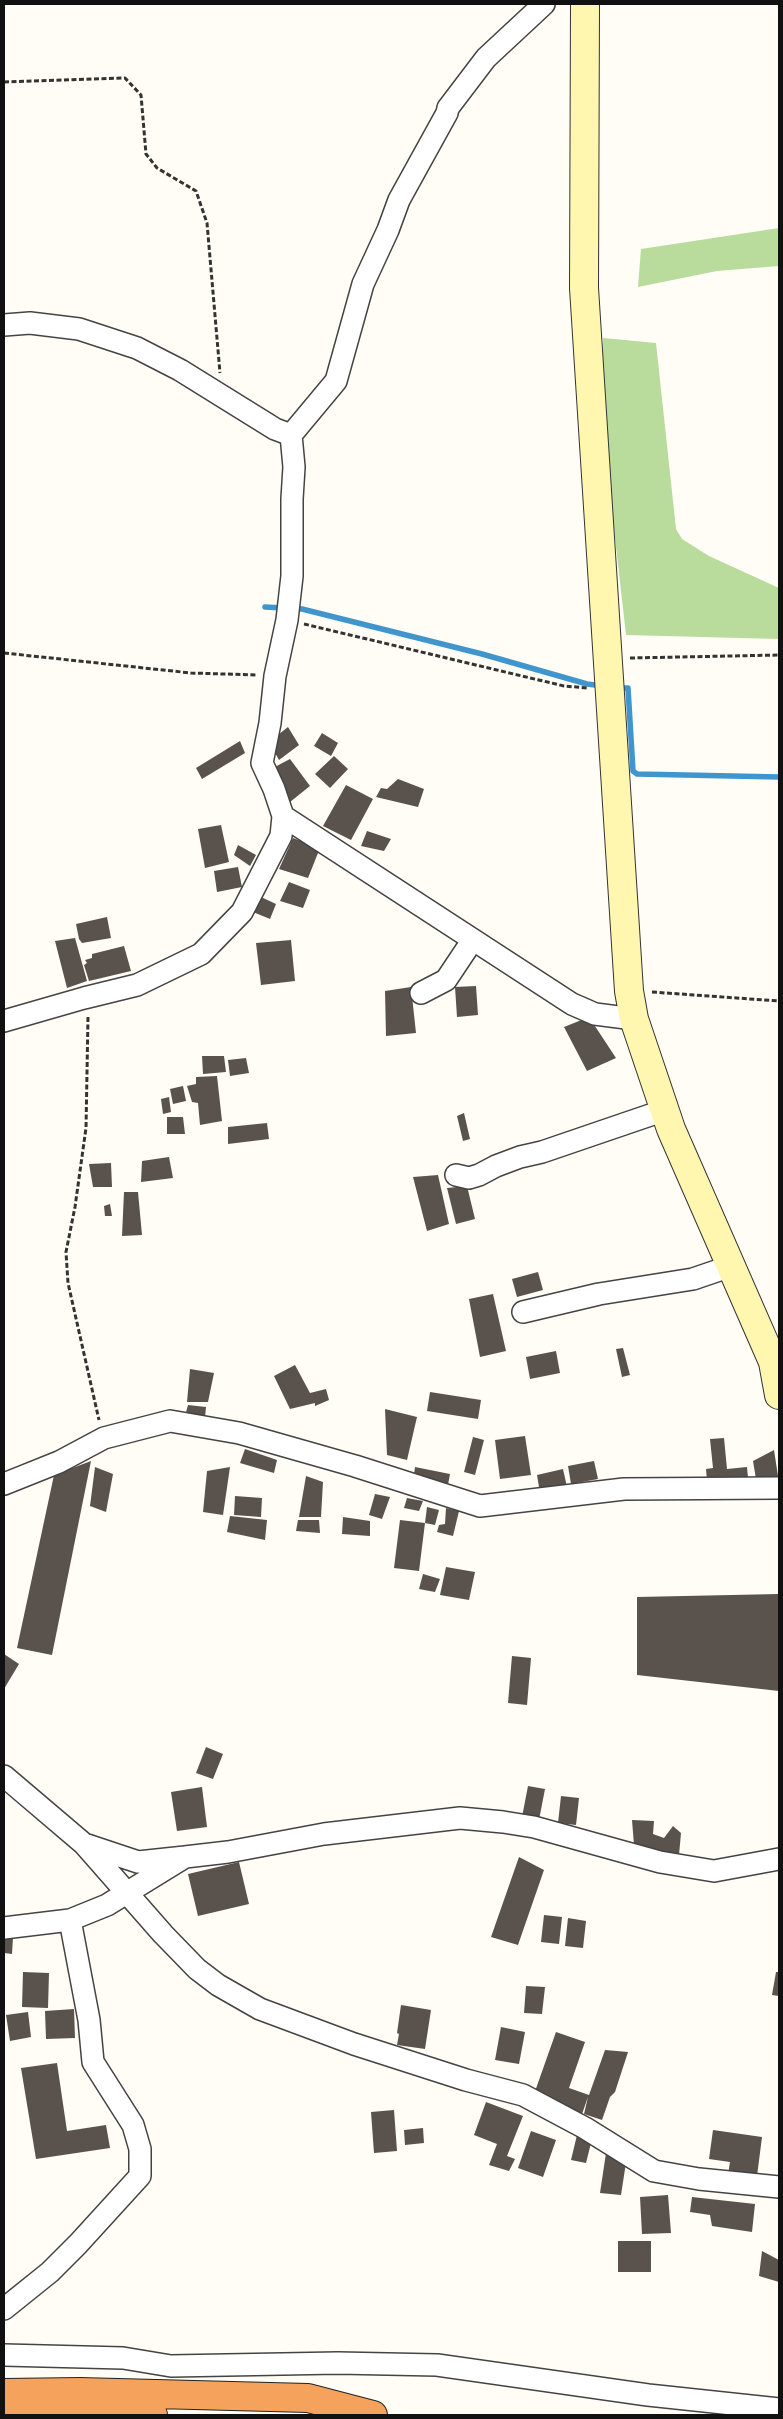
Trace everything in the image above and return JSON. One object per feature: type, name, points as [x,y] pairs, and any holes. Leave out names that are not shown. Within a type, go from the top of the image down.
[{"type":"highway","points":[[4,2393],[80,2392],[308,2398],[373,2415]]},
{"type":"highway","points":[[4,2414],[153,2415]]},
{"type":"street","points":[[4,1021],[138,985],[201,954],[242,912],[281,836],[284,816],[262,763],[270,724],[275,676],[287,620],[292,576],[294,467],[291,435],[336,381],[363,284],[388,230],[399,200],[448,108],[486,58],[544,4]]},
{"type":"street","points":[[585,4],[584,288],[629,991],[634,1019],[664,1110],[731,1266],[776,1362],[779,1395]]},
{"type":"street","points":[[4,325],[30,323],[79,329],[136,348],[180,370],[276,429],[291,435]]},
{"type":"street","points":[[284,816],[572,1004],[595,1014],[634,1019]]},
{"type":"street","points":[[421,993],[446,980],[472,940]]},
{"type":"street","points":[[456,1175],[469,1178],[479,1175],[520,1157],[542,1152],[664,1110]]},
{"type":"street","points":[[523,1312],[599,1294],[693,1279],[731,1266]]},
{"type":"street","points":[[4,1484],[59,1462],[104,1438],[170,1421],[222,1430],[355,1466],[480,1506],[624,1489],[779,1488]]},
{"type":"street","points":[[4,1776],[84,1844],[163,1934],[197,1969],[260,2009],[364,2047],[466,2080],[522,2095],[585,2128],[654,2171],[699,2179],[779,2187]]},
{"type":"street","points":[[84,1844],[138,1862],[228,1852],[324,1834],[460,1818],[534,1827],[660,1862],[714,1871],[779,1859]]},
{"type":"street","points":[[4,1928],[70,1920],[107,1905],[129,1893],[185,1857]]},
{"type":"street","points":[[4,2309],[50,2272],[140,2176],[140,2149],[133,2126],[93,2062],[90,2020],[70,1920]]},
{"type":"street","points":[[4,2355],[123,2358],[171,2366],[338,2363],[438,2366],[648,2395],[779,2409]]},
{"type":"path","points":[[4,82],[125,78],[141,95],[146,154],[157,168],[196,191],[206,223],[222,396]]},
{"type":"path","points":[[287,620],[564,686],[609,689]]},
{"type":"path","points":[[4,653],[191,673],[275,676]]},
{"type":"path","points":[[607,659],[779,655]]},
{"type":"path","points":[[629,991],[779,1000]]},
{"type":"path","points":[[84,998],[89,1029],[86,1128],[75,1207],[66,1252],[68,1283],[104,1438]]},
{"type":"green space","points":[[779,228],[779,266],[717,271],[638,287],[641,249]]},
{"type":"green space","points":[[603,338],[656,343],[676,529],[682,539],[709,556],[779,588],[779,639],[626,635],[611,502],[603,402]]},
{"type":"building","points":[[288,727],[299,745],[279,760],[269,742]]},
{"type":"building","points":[[322,733],[338,743],[331,756],[314,746]]},
{"type":"building","points":[[240,741],[245,753],[202,779],[196,768]]},
{"type":"building","points":[[334,756],[348,769],[330,788],[315,774]]},
{"type":"building","points":[[290,759],[310,786],[290,802],[269,770]]},
{"type":"building","points":[[398,779],[424,789],[418,807],[376,797],[381,788],[387,789]]},
{"type":"building","points":[[346,785],[373,799],[351,840],[323,826]]},
{"type":"building","points":[[221,825],[229,862],[205,868],[198,829]]},
{"type":"building","points":[[367,831],[391,839],[384,851],[361,846]]},
{"type":"building","points":[[293,838],[320,848],[308,878],[279,869]]},
{"type":"building","points":[[238,845],[256,855],[250,866],[234,855]]},
{"type":"building","points":[[238,867],[242,887],[217,892],[214,871]]},
{"type":"building","points":[[289,882],[310,890],[303,908],[280,901]]},
{"type":"building","points":[[261,897],[276,904],[270,919],[253,912]]},
{"type":"building","points":[[107,917],[111,938],[82,943],[79,939],[76,924]]},
{"type":"building","points":[[75,938],[87,981],[67,988],[55,941]]},
{"type":"building","points":[[291,940],[295,981],[261,985],[256,943]]},
{"type":"building","points":[[124,946],[131,971],[89,981],[84,965],[87,963],[85,960],[92,958],[92,954]]},
{"type":"building","points":[[476,986],[478,1015],[457,1017],[455,987]]},
{"type":"building","points":[[411,987],[416,1033],[386,1036],[385,991]]},
{"type":"building","points":[[589,1017],[616,1058],[587,1071],[564,1027]]},
{"type":"building","points":[[202,1056],[224,1056],[226,1072],[203,1074]]},
{"type":"building","points":[[246,1058],[249,1073],[230,1076],[228,1060]]},
{"type":"building","points":[[217,1076],[222,1121],[200,1125],[198,1103],[192,1102],[187,1086],[196,1084],[196,1077]]},
{"type":"building","points":[[183,1086],[186,1101],[173,1104],[170,1089]]},
{"type":"building","points":[[169,1097],[171,1112],[163,1114],[161,1099]]},
{"type":"building","points":[[464,1113],[470,1139],[463,1141],[457,1116]]},
{"type":"building","points":[[167,1117],[183,1117],[185,1134],[167,1134]]},
{"type":"building","points":[[267,1123],[269,1139],[228,1144],[228,1127]]},
{"type":"building","points":[[169,1157],[173,1178],[141,1182],[142,1161]]},
{"type":"building","points":[[111,1163],[112,1187],[93,1187],[89,1164]]},
{"type":"building","points":[[438,1175],[449,1224],[427,1231],[413,1177]]},
{"type":"building","points":[[467,1186],[475,1219],[456,1224],[447,1188]]},
{"type":"building","points":[[124,1192],[138,1192],[142,1235],[122,1236]]},
{"type":"building","points":[[110,1204],[112,1216],[105,1216],[104,1206]]},
{"type":"building","points":[[538,1272],[543,1290],[517,1297],[512,1279]]},
{"type":"building","points":[[493,1294],[506,1351],[480,1357],[469,1299]]},
{"type":"building","points":[[623,1348],[630,1375],[622,1377],[616,1349]]},
{"type":"building","points":[[556,1351],[560,1373],[530,1379],[526,1357]]},
{"type":"building","points":[[295,1365],[310,1393],[326,1389],[329,1400],[315,1406],[315,1403],[290,1409],[274,1376]]},
{"type":"building","points":[[190,1369],[214,1373],[208,1402],[187,1402]]},
{"type":"building","points":[[430,1392],[481,1400],[478,1419],[427,1411]]},
{"type":"building","points":[[188,1405],[206,1407],[205,1418],[185,1416]]},
{"type":"building","points":[[385,1409],[417,1417],[407,1460],[387,1455]]},
{"type":"building","points":[[525,1436],[531,1475],[500,1479],[495,1440]]},
{"type":"building","points":[[473,1437],[484,1440],[475,1475],[464,1472]]},
{"type":"building","points":[[724,1438],[727,1469],[747,1467],[748,1478],[707,1481],[706,1469],[713,1468],[710,1439]]},
{"type":"building","points":[[245,1449],[277,1460],[274,1473],[240,1463]]},
{"type":"building","points":[[774,1450],[778,1476],[756,1479],[753,1461]]},
{"type":"building","points":[[91,1461],[52,1655],[17,1648],[54,1475]]},
{"type":"building","points":[[594,1461],[598,1479],[571,1484],[568,1466]]},
{"type":"building","points":[[95,1467],[113,1474],[106,1512],[90,1506]]},
{"type":"building","points":[[230,1467],[223,1515],[203,1512],[207,1471]]},
{"type":"building","points":[[415,1467],[450,1474],[447,1490],[413,1483]]},
{"type":"building","points":[[563,1469],[567,1487],[540,1493],[537,1475]]},
{"type":"building","points":[[306,1476],[323,1482],[321,1517],[299,1517]]},
{"type":"building","points":[[375,1494],[390,1497],[382,1519],[369,1515]]},
{"type":"building","points":[[235,1496],[262,1498],[261,1517],[234,1515]]},
{"type":"building","points":[[407,1498],[423,1501],[419,1511],[404,1508]]},
{"type":"building","points":[[427,1507],[439,1510],[435,1525],[425,1523]]},
{"type":"building","points":[[446,1508],[459,1511],[453,1536],[437,1532],[439,1525],[445,1524]]},
{"type":"building","points":[[230,1516],[267,1520],[265,1540],[227,1532]]},
{"type":"building","points":[[343,1517],[370,1521],[370,1536],[342,1534]]},
{"type":"building","points":[[298,1520],[319,1520],[320,1533],[296,1531]]},
{"type":"building","points":[[400,1520],[425,1523],[419,1571],[394,1568]]},
{"type":"building","points":[[446,1567],[475,1572],[469,1600],[440,1595]]},
{"type":"building","points":[[423,1574],[440,1579],[435,1592],[419,1589]]},
{"type":"building","points":[[779,1594],[779,1691],[637,1675],[637,1597]]},
{"type":"building","points":[[4,1654],[19,1664],[4,1689]]},
{"type":"building","points":[[512,1656],[531,1658],[527,1705],[508,1703]]},
{"type":"building","points":[[206,1747],[223,1754],[213,1779],[196,1773]]},
{"type":"building","points":[[528,1786],[545,1789],[539,1820],[522,1817]]},
{"type":"building","points":[[202,1787],[207,1827],[177,1831],[171,1792]]},
{"type":"building","points":[[561,1796],[579,1798],[576,1825],[558,1823]]},
{"type":"building","points":[[632,1820],[654,1821],[653,1834],[664,1838],[673,1826],[681,1833],[679,1855],[668,1852],[667,1858],[634,1845]]},
{"type":"building","points":[[519,1857],[544,1870],[518,1945],[491,1937]]},
{"type":"building","points":[[239,1862],[249,1904],[198,1916],[188,1874]]},
{"type":"building","points":[[544,1915],[562,1917],[559,1944],[541,1942]]},
{"type":"building","points":[[568,1918],[586,1921],[583,1948],[565,1946]]},
{"type":"building","points":[[4,1936],[13,1937],[12,1954],[4,1953]]},
{"type":"building","points":[[23,1972],[49,1973],[48,2008],[22,2007]]},
{"type":"building","points":[[776,1972],[779,1972],[779,1996],[772,1995]]},
{"type":"building","points":[[526,1986],[545,1987],[542,2014],[524,2013]]},
{"type":"building","points":[[401,2005],[431,2010],[425,2049],[397,2045]]},
{"type":"building","points":[[74,2009],[75,2038],[46,2039],[45,2011]]},
{"type":"building","points":[[28,2012],[31,2037],[10,2041],[6,2015]]},
{"type":"building","points":[[501,2027],[525,2032],[519,2064],[495,2060]]},
{"type":"building","points":[[556,2032],[585,2042],[569,2088],[589,2095],[605,2050],[628,2052],[615,2092],[610,2097],[602,2120],[584,2114],[588,2097],[582,2114],[533,2097]]},
{"type":"building","points":[[57,2063],[67,2131],[106,2125],[110,2148],[36,2159],[21,2068]]},
{"type":"building","points":[[486,2102],[523,2116],[507,2156],[515,2159],[509,2171],[489,2165],[497,2144],[474,2135]]},
{"type":"building","points":[[394,2110],[397,2151],[374,2153],[371,2112]]},
{"type":"building","points":[[423,2128],[424,2143],[405,2145],[404,2130]]},
{"type":"building","points":[[713,2130],[762,2137],[756,2184],[727,2181],[730,2162],[709,2159]]},
{"type":"building","points":[[531,2131],[556,2140],[543,2177],[518,2168]]},
{"type":"building","points":[[577,2135],[592,2139],[586,2163],[571,2160]]},
{"type":"building","points":[[606,2153],[627,2156],[621,2195],[600,2193]]},
{"type":"building","points":[[668,2195],[671,2233],[642,2234],[640,2197]]},
{"type":"building","points":[[692,2197],[755,2204],[752,2232],[712,2226],[710,2215],[690,2212]]},
{"type":"building","points":[[618,2241],[651,2241],[651,2272],[618,2272]]},
{"type":"building","points":[[762,2251],[779,2260],[779,2282],[759,2276]]},
{"type":"waterway","points":[[265,607],[302,609],[482,654],[587,684],[603,686]]},
{"type":"waterway","points":[[617,688],[628,688],[633,771],[637,774],[779,777]]}]
